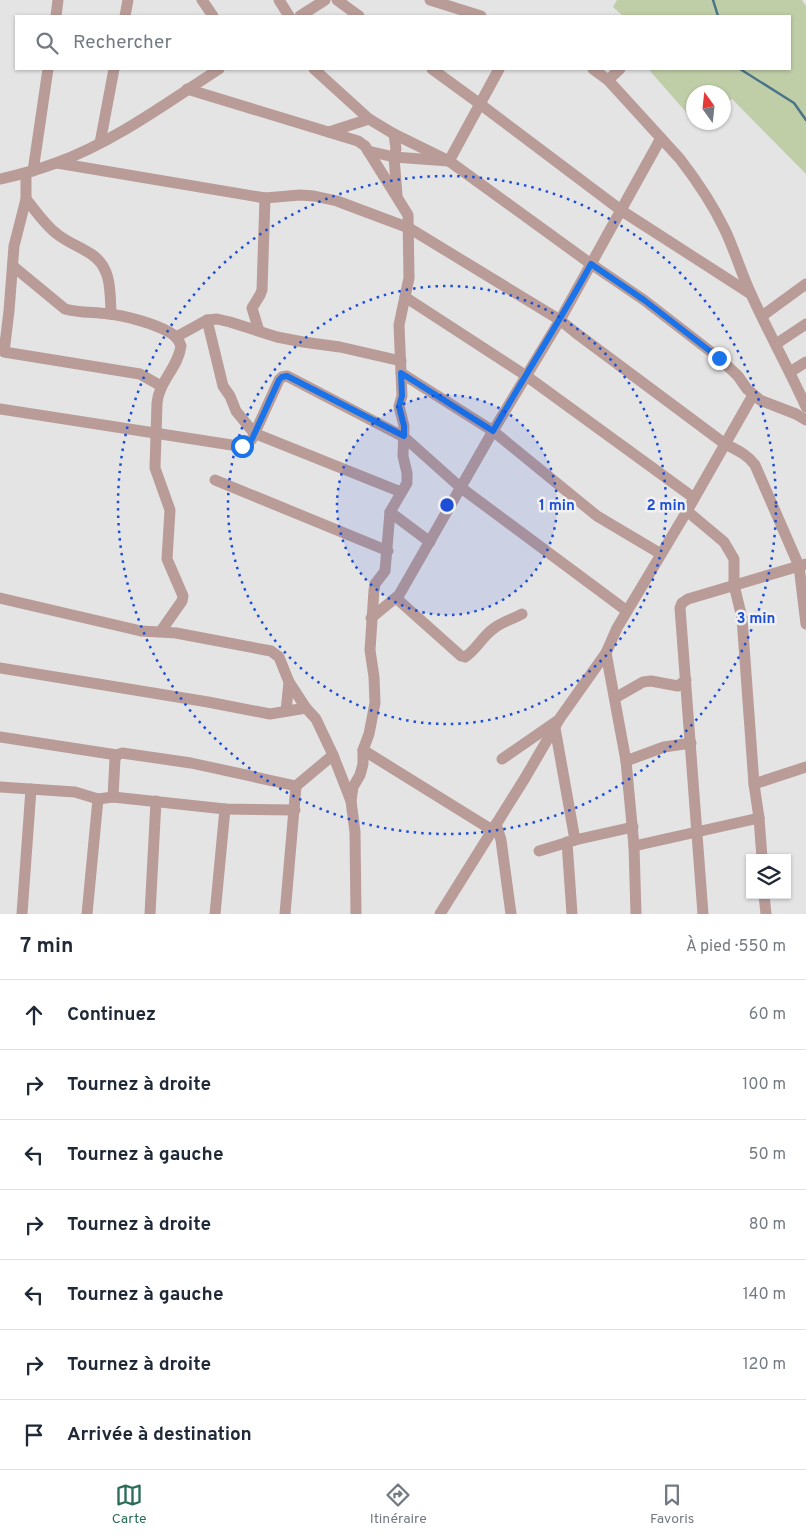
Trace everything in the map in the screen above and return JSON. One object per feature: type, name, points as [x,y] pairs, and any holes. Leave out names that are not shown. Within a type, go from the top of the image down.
[{"type":"street","points":[[56,15],[58,0]]},
{"type":"street","points":[[125,15],[128,0]]},
{"type":"street","points":[[202,0],[212,15]]},
{"type":"street","points":[[279,0],[288,15]]},
{"type":"street","points":[[302,15],[325,0]]},
{"type":"street","points":[[336,0],[358,15]]},
{"type":"street","points":[[430,0],[478,15]]},
{"type":"street","points":[[48,70],[29,172],[26,199],[14,246],[14,267],[4,352],[140,374],[161,386]]},
{"type":"street","points":[[100,143],[114,70]]},
{"type":"street","points":[[0,179],[57,163],[100,143],[217,70]]},
{"type":"street","points":[[315,70],[369,119],[394,134],[449,161],[644,300],[719,358],[738,376],[753,395],[760,400],[796,414],[806,420]]},
{"type":"street","points":[[433,70],[622,211],[751,294]]},
{"type":"street","points":[[449,161],[498,70]]},
{"type":"street","points":[[594,70],[608,80],[691,173],[725,230],[751,294],[806,407]]},
{"type":"street","points":[[608,80],[619,70]]},
{"type":"street","points":[[187,90],[358,141],[365,146],[408,215],[409,278],[399,325],[402,396],[399,406],[404,426],[403,456],[407,483],[390,512],[385,571],[375,584],[370,650],[375,703],[369,734],[363,750],[364,764],[353,786],[351,801]]},
{"type":"street","points":[[329,132],[369,119]]},
{"type":"street","points":[[394,134],[397,197]]},
{"type":"street","points":[[371,618],[396,598],[430,542],[525,375],[560,320],[661,138]]},
{"type":"street","points":[[368,151],[394,157],[449,161]]},
{"type":"street","points":[[57,163],[265,198],[300,195],[337,201],[409,228],[560,320],[726,444],[748,456],[755,465],[803,565],[806,624]]},
{"type":"street","points":[[258,331],[252,308],[262,290],[265,198]]},
{"type":"street","points":[[26,199],[56,233],[100,260],[106,270],[109,281],[111,314]]},
{"type":"street","points":[[14,267],[65,309],[111,314],[138,321],[163,329],[176,337],[181,346],[178,360],[161,386],[158,395],[155,433],[155,468],[170,510],[167,559],[183,596],[182,601],[161,632]]},
{"type":"street","points":[[762,316],[806,284]]},
{"type":"street","points":[[405,297],[525,375],[694,498]]},
{"type":"street","points":[[176,337],[208,320],[217,319],[304,342],[340,347],[401,367],[493,431],[597,516],[661,554]]},
{"type":"street","points":[[208,320],[223,386],[230,396],[236,411],[254,433],[401,492]]},
{"type":"street","points":[[776,344],[806,324]]},
{"type":"street","points":[[790,372],[806,362]]},
{"type":"street","points":[[0,409],[238,446],[249,443],[279,380],[287,376],[404,436],[460,487],[627,611]]},
{"type":"street","points":[[440,914],[558,723],[606,653],[617,628],[753,395]]},
{"type":"street","points":[[215,480],[388,551]]},
{"type":"street","points":[[687,511],[724,542],[734,559],[734,585],[742,618],[754,784],[762,854]]},
{"type":"street","points":[[390,512],[430,542]]},
{"type":"street","points":[[703,914],[680,608],[682,603],[688,599],[803,565]]},
{"type":"street","points":[[0,598],[141,631],[161,632],[271,651],[279,657],[289,682],[306,708],[316,719],[333,754],[351,801],[355,832],[356,914]]},
{"type":"street","points":[[396,598],[461,656],[465,657],[494,628],[522,614]]},
{"type":"street","points":[[606,653],[626,761],[633,827],[636,914]]},
{"type":"street","points":[[0,668],[270,714],[306,708]]},
{"type":"street","points":[[615,698],[643,682],[651,681],[678,686],[686,680]]},
{"type":"street","points":[[286,711],[289,682]]},
{"type":"street","points":[[502,759],[558,723]]},
{"type":"street","points":[[558,723],[571,841],[572,914]]},
{"type":"street","points":[[0,737],[116,755],[122,753],[192,763],[296,786]]},
{"type":"street","points":[[626,761],[664,747],[691,743]]},
{"type":"street","points":[[363,750],[494,827],[501,840],[511,914]]},
{"type":"street","points":[[285,914],[296,786],[333,754]]},
{"type":"street","points":[[113,797],[116,755]]},
{"type":"street","points":[[754,784],[806,767]]},
{"type":"street","points":[[0,787],[75,792],[98,798],[113,797],[226,808],[294,810]]},
{"type":"street","points":[[22,914],[31,789]]},
{"type":"street","points":[[87,914],[98,798]]},
{"type":"street","points":[[150,914],[156,801]]},
{"type":"street","points":[[215,914],[226,808]]},
{"type":"street","points":[[634,846],[759,818]]},
{"type":"street","points":[[539,852],[571,841],[633,827]]},
{"type":"street","points":[[450,897],[451,914]]},
{"type":"street","points":[[764,899],[766,914]]},
{"type":"green space","points":[[617,0],[802,0],[806,6],[806,174],[731,100],[731,85],[686,85],[686,112],[650,71],[791,70],[791,15],[622,15],[613,7]]},
{"type":"waterway","points":[[713,0],[718,15]]},
{"type":"waterway","points":[[742,70],[794,103],[806,120]]},
{"type":"route","points":[[242,446],[249,443],[252,439],[279,380],[287,376],[404,436],[403,419],[399,406],[402,396],[401,373],[493,431],[525,375],[560,320],[591,264],[644,300],[719,358]]}]
